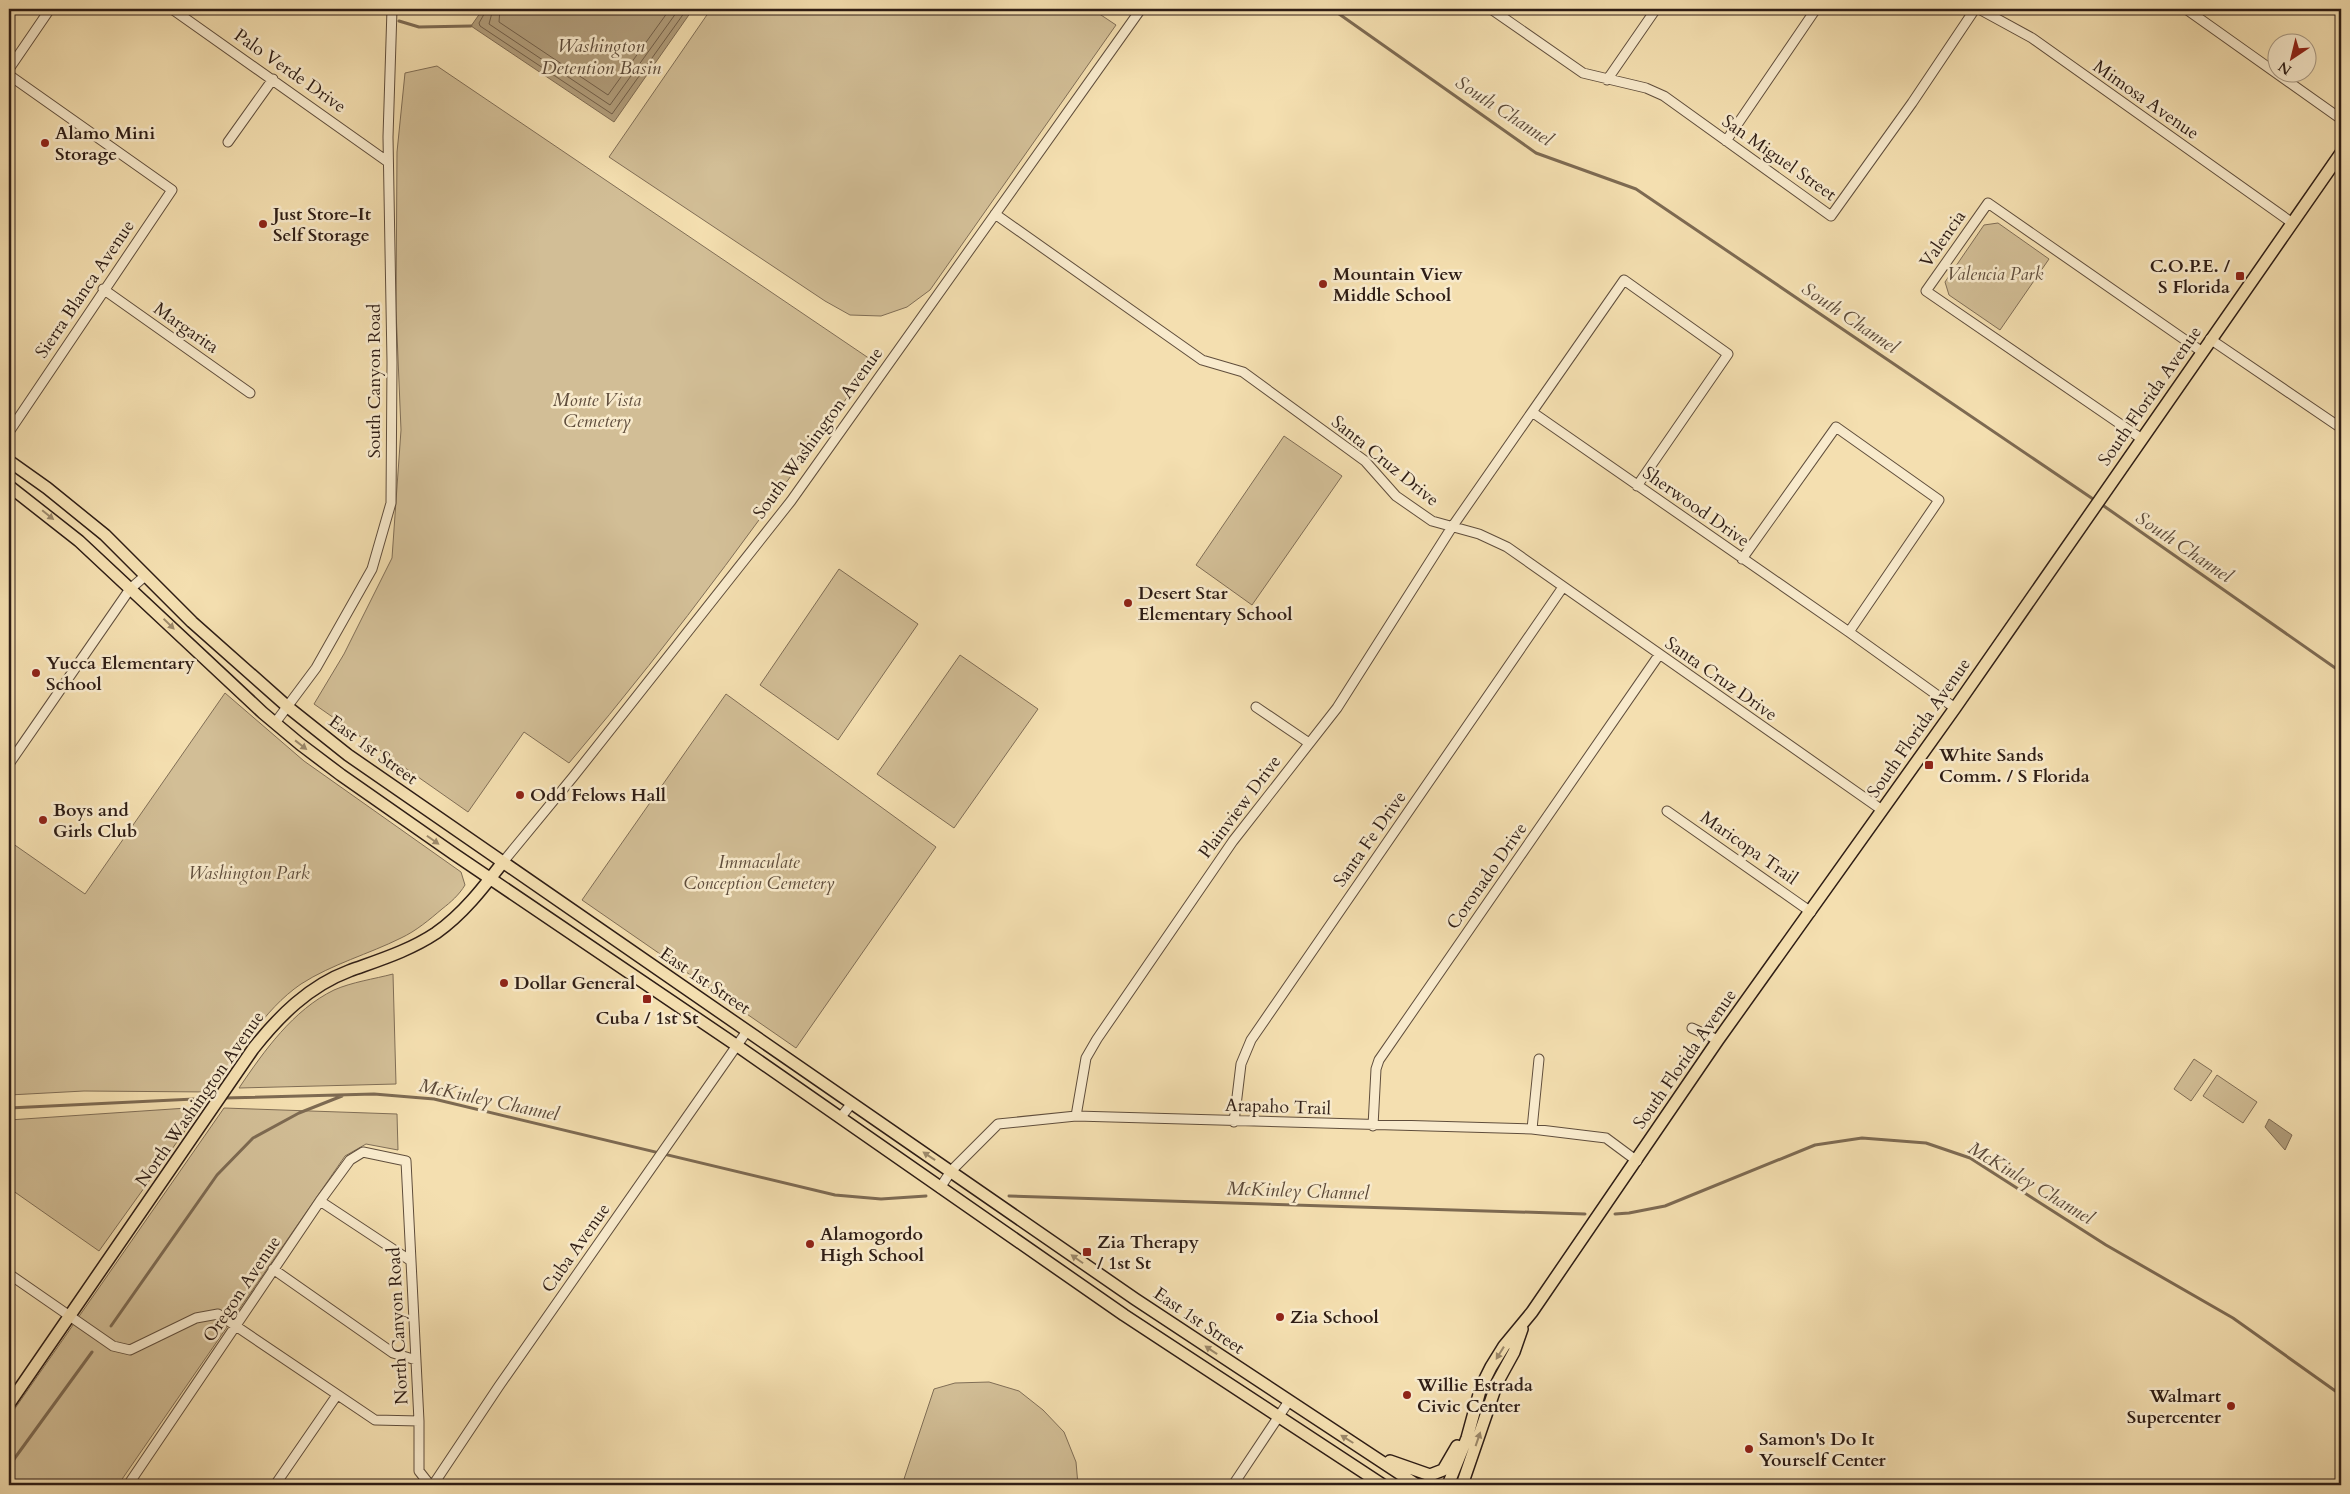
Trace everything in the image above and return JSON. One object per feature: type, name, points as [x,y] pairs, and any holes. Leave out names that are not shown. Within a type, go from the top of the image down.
[{"type":"main road","name":"South Florida Avenue","points":[[1448,1485],[1467,1438],[1481,1387],[1504,1346],[1524,1323],[1637,1161],[1718,1040],[1955,708],[2291,222],[2341,153]]},
{"type":"main road","name":"East 1st Street","points":[[9,461],[48,488],[105,535],[192,622],[289,708],[348,755],[603,933],[951,1170],[1135,1300],[1417,1485]]},
{"type":"main road","name":"East 1st Street","points":[[9,486],[79,541],[275,723],[341,775],[736,1045],[1124,1315],[1384,1485]]},
{"type":"main road","name":"North Washington Avenue","points":[[9,1404],[230,1083],[276,1020],[318,987],[347,971],[408,949],[435,933],[459,915],[503,862]]},
{"type":"main road","name":"South Florida Avenue","points":[[1462,1485],[1497,1383],[1514,1352],[1524,1323]]},
{"type":"main road","points":[[1370,1453],[1430,1475],[1443,1470],[1459,1440],[1471,1406],[1481,1387]]},
{"type":"street","points":[[9,69],[50,9]]},
{"type":"street","name":"Palo Verde Drive","points":[[172,9],[273,78],[388,162]]},
{"type":"street","name":"South Canyon Road","points":[[275,723],[289,708],[316,668],[372,569],[391,502],[392,362],[388,162],[392,9]]},
{"type":"street","name":"South Washington Avenue","points":[[503,862],[579,770],[791,501],[1141,9]]},
{"type":"street","name":"San Miguel Street","points":[[1491,9],[1583,74],[1646,88],[1664,96],[1831,216],[1912,104],[1975,9]]},
{"type":"street","points":[[1607,80],[1656,9]]},
{"type":"street","points":[[1726,141],[1816,9]]},
{"type":"street","name":"Mimosa Avenue","points":[[1979,9],[2032,38],[2291,222]]},
{"type":"street","points":[[2186,9],[2341,119]]},
{"type":"street","name":"Sierra Blanca Avenue","points":[[9,76],[172,190],[9,432]]},
{"type":"street","points":[[228,142],[273,78]]},
{"type":"street","name":"Valencia","points":[[2142,439],[1926,292],[1988,203],[2201,352]]},
{"type":"street","name":"Santa Cruz Drive","points":[[996,214],[1202,360],[1243,372],[1365,462],[1396,496],[1432,521],[1479,534],[1506,547],[1882,810]]},
{"type":"street","points":[[1452,527],[1624,280],[1728,354],[1637,486]]},
{"type":"street","name":"Margarita","points":[[103,290],[250,393]]},
{"type":"street","points":[[2210,339],[2341,428]]},
{"type":"street","name":"Sherwood Drive","points":[[1532,412],[1955,708]]},
{"type":"street","points":[[1742,559],[1836,427],[1939,500],[1849,632]]},
{"type":"street","name":"Plainview Drive","points":[[1076,1116],[1086,1058],[1097,1039],[1233,841],[1337,708],[1452,527]]},
{"type":"street","points":[[9,764],[130,589],[145,576]]},
{"type":"street","name":"Santa Fe Drive","points":[[1234,1122],[1241,1064],[1251,1040],[1563,587]]},
{"type":"street","name":"Coronado Drive","points":[[1373,1126],[1376,1069],[1379,1060],[1659,655]]},
{"type":"street","points":[[1256,707],[1309,743]]},
{"type":"street","name":"Maricopa Trail","points":[[1667,811],[1811,912]]},
{"type":"street","points":[[1692,1028],[1718,1040]]},
{"type":"street","name":"Cuba Avenue","points":[[431,1485],[747,1031]]},
{"type":"street","points":[[1532,1130],[1538,1059]]},
{"type":"street","points":[[840,1118],[852,1103]]},
{"type":"street","name":"Arapaho Trail","points":[[940,1188],[951,1170],[998,1124],[1076,1116],[1532,1130],[1606,1138],[1637,1161]]},
{"type":"street","name":"Oregon Avenue","points":[[128,1485],[273,1269],[350,1160],[362,1152],[406,1161]]},
{"type":"street","name":"North Canyon Road","points":[[406,1161],[416,1360],[419,1471],[431,1485]]},
{"type":"street","points":[[320,1201],[411,1261]]},
{"type":"street","points":[[273,1269],[393,1354],[416,1360]]},
{"type":"street","points":[[9,1274],[113,1346],[130,1350],[196,1318],[218,1314],[374,1420],[418,1421]]},
{"type":"street","points":[[275,1485],[337,1395]]},
{"type":"street","points":[[1233,1485],[1289,1402]]},
{"type":"green space","points":[[711,9],[1092,9],[1116,25],[930,290],[907,307],[881,316],[850,315],[825,301],[609,157]]},
{"type":"green space","name":"Monte Vista Cemetery","points":[[437,66],[873,361],[688,616],[569,763],[524,732],[468,812],[314,704],[344,654],[392,558],[401,430],[396,310],[397,152],[405,73]]},
{"type":"green space","name":"Valencia Park","points":[[1998,223],[2049,259],[2000,330],[1949,295],[1945,282],[1984,225]]},
{"type":"green space","points":[[1284,436],[1342,476],[1252,605],[1196,565]]},
{"type":"green space","points":[[839,569],[918,624],[838,740],[760,685]]},
{"type":"green space","points":[[960,655],[1038,709],[954,828],[877,774]]},
{"type":"green space","name":"Washington Park","points":[[225,693],[304,761],[461,872],[465,885],[452,901],[412,932],[313,977],[287,995],[252,1034],[212,1092],[84,1091],[9,1095],[9,841],[85,894]]},
{"type":"green space","name":"Immaculate Conception Cemetery","points":[[726,694],[936,847],[796,1048],[582,900]]},
{"type":"green space","points":[[393,974],[396,1084],[239,1088],[280,1033],[319,998],[341,987]]},
{"type":"green space","points":[[2194,1059],[2212,1071],[2191,1101],[2174,1089]]},
{"type":"green space","points":[[2217,1075],[2257,1102],[2243,1123],[2203,1096]]},
{"type":"green space","points":[[202,1107],[99,1251],[9,1188],[9,1120]]},
{"type":"green space","points":[[224,1108],[397,1114],[398,1150],[366,1144],[345,1156],[118,1485],[9,1485],[9,1417]]},
{"type":"green space","points":[[989,1382],[1019,1391],[1043,1410],[1064,1432],[1076,1462],[1078,1485],[902,1485],[934,1389],[955,1383]]},
{"type":"water","name":"Washington Detention Basin","points":[[483,9],[693,9],[614,122],[471,26]]},
{"type":"water","points":[[2269,1119],[2292,1135],[2285,1150],[2265,1127]]},
{"type":"waterway","name":"South Channel","points":[[1332,9],[1536,153],[1636,189],[2096,501]]},
{"type":"waterway","name":"South Channel","points":[[399,21],[419,27],[471,26]]},
{"type":"waterway","name":"South Channel","points":[[2101,504],[2341,672]]},
{"type":"waterway","name":"McKinley Channel","points":[[224,1098],[374,1094],[434,1099],[835,1195],[881,1199],[926,1196]]},
{"type":"waterway","points":[[111,1326],[217,1175],[253,1138],[299,1113],[342,1096]]},
{"type":"waterway","name":"McKinley Channel","points":[[9,1108],[215,1098]]},
{"type":"waterway","name":"McKinley Channel","points":[[1615,1214],[1665,1206],[1815,1145],[1862,1138],[1926,1143],[1970,1158],[2106,1245],[2233,1318],[2341,1395]]},
{"type":"waterway","name":"McKinley Channel","points":[[1009,1196],[1585,1214]]},
{"type":"waterway","points":[[9,1466],[92,1352]]},
{"type":"place","name":"Alamo Mini Storage","points":[[45,143]]},
{"type":"place","name":"Just Store-It Self Storage","points":[[263,224]]},
{"type":"place","name":"C.O.P.E. / S Florida","points":[[2240,276]]},
{"type":"place","name":"Mountain View Middle School","points":[[1323,284]]},
{"type":"place","name":"Desert Star Elementary School","points":[[1128,603]]},
{"type":"place","name":"Yucca Elementary School","points":[[36,673]]},
{"type":"place","name":"White Sands Comm. / S Florida","points":[[1929,765]]},
{"type":"place","name":"Odd Felows Hall","points":[[520,795]]},
{"type":"place","name":"Boys and Girls Club","points":[[43,820]]},
{"type":"place","name":"Dollar General","points":[[504,983]]},
{"type":"place","name":"Cuba / 1st St","points":[[647,999]]},
{"type":"place","name":"Alamogordo High School","points":[[810,1244]]},
{"type":"place","name":"Zia Therapy / 1st St","points":[[1087,1252]]},
{"type":"place","name":"Zia School","points":[[1280,1317]]},
{"type":"place","name":"Willie Estrada Civic Center","points":[[1407,1395]]},
{"type":"place","name":"Walmart Supercenter","points":[[2231,1406]]},
{"type":"place","name":"Samon's Do It Yourself Center","points":[[1749,1449]]}]
